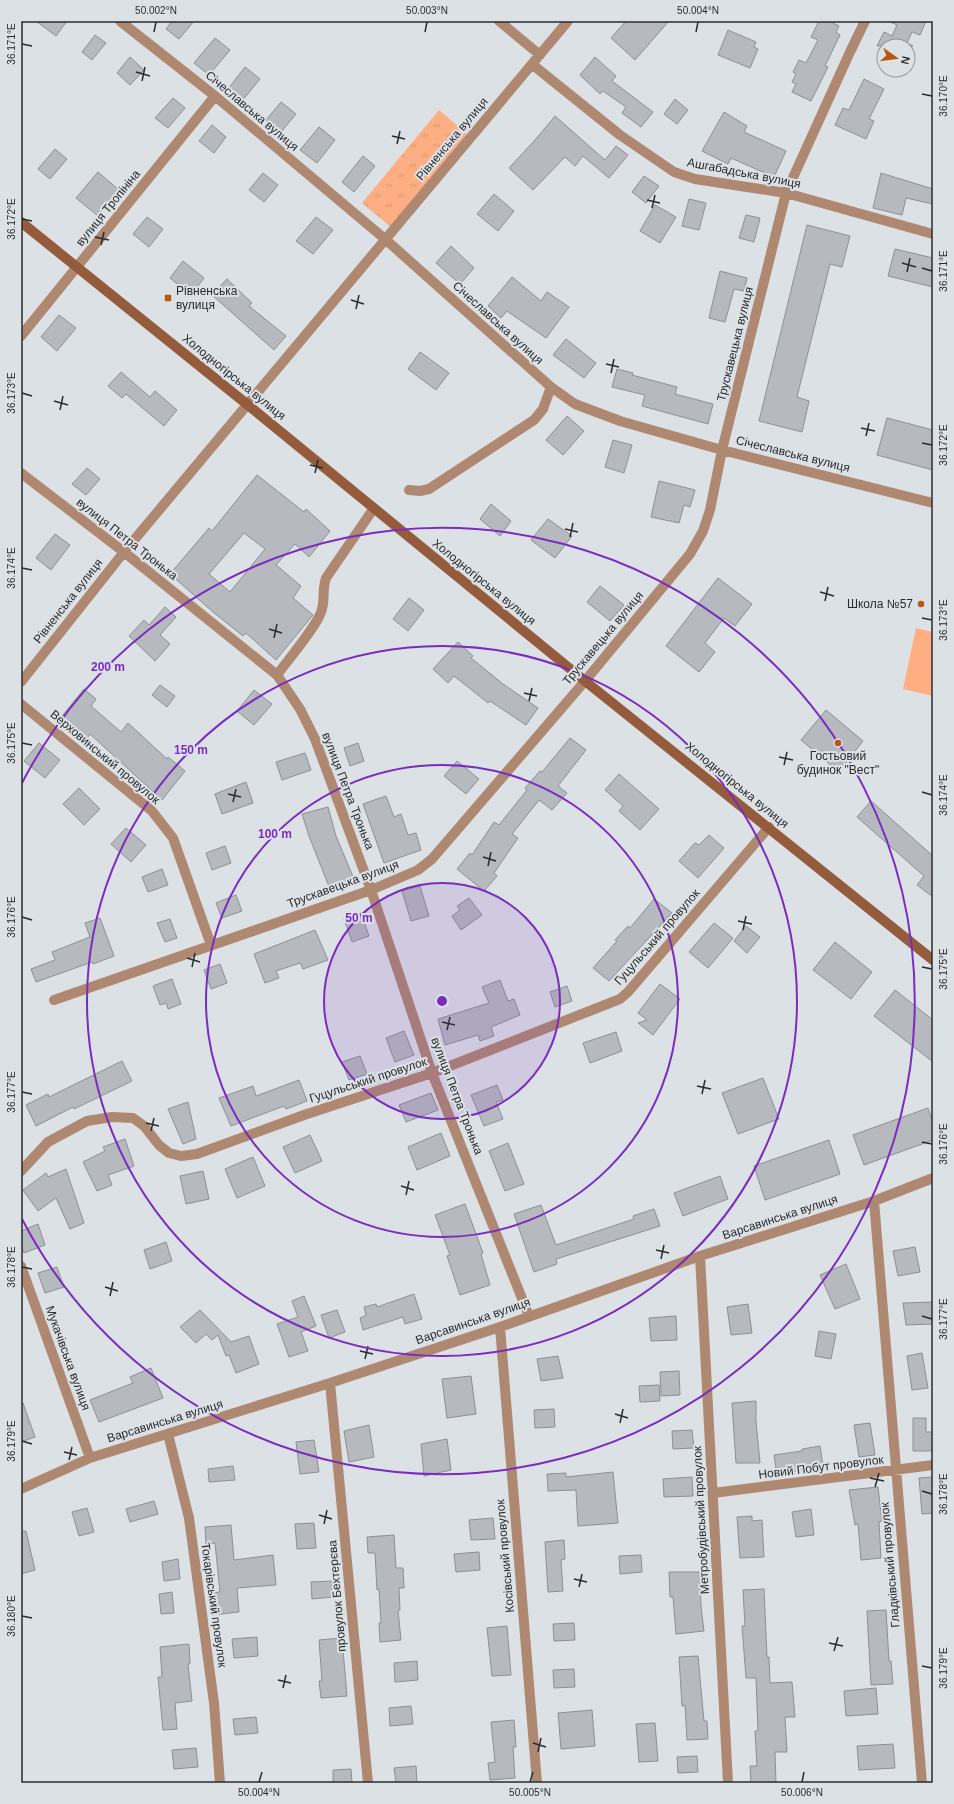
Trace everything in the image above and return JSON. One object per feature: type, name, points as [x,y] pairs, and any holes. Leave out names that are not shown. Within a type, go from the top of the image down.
[{"type":"main road","name":"Холодногірська вулиця","points":[[21,222],[248,405],[585,681],[933,960]]},
{"type":"street","name":"Січеславська вулиця","points":[[120,21],[215,96],[385,239],[551,388],[576,404],[620,421],[722,450],[933,503]]},
{"type":"street","points":[[499,21],[540,55]]},
{"type":"street","name":"Рівненська вулиця","points":[[21,682],[124,552],[385,239],[533,65],[568,21]]},
{"type":"street","name":"Трускавецька вулиця","points":[[54,1000],[371,890],[418,870],[432,859],[585,681],[690,554],[703,531],[710,510],[722,450],[786,193],[850,52],[866,21]]},
{"type":"street","name":"Ашгабадська вулиця","points":[[533,65],[620,135],[674,172],[695,179],[786,193],[933,234]]},
{"type":"street","name":"вулиця Тропініна","points":[[21,336],[215,96]]},
{"type":"street","points":[[409,490],[420,491],[429,489],[534,420],[543,409],[551,388]]},
{"type":"street","name":"вулиця Петра Тронька","points":[[21,473],[124,552],[277,675],[300,709],[315,739],[371,890],[432,1072],[529,1316]]},
{"type":"street","points":[[277,675],[318,619],[322,609],[322,588],[326,578],[374,508]]},
{"type":"street","name":"Верховинський провулок","points":[[21,704],[152,811],[173,838],[211,945]]},
{"type":"street","name":"Гуцульський провулок","points":[[21,1171],[48,1142],[87,1121],[112,1117],[132,1118],[144,1126],[158,1145],[169,1153],[181,1156],[197,1154],[304,1115],[432,1072],[620,999],[628,992],[769,827]]},
{"type":"street","name":"Варсавинська вулиця","points":[[21,1489],[90,1458],[500,1327],[700,1256],[874,1201],[933,1178]]},
{"type":"street","name":"Гладківський провулок","points":[[874,1201],[895,1471],[922,1783]]},
{"type":"street","name":"Метробудівський провулок","points":[[700,1256],[728,1783]]},
{"type":"street","name":"Мукачівська вулиця","points":[[21,1266],[90,1458]]},
{"type":"street","name":"Косівський провулок","points":[[500,1327],[537,1783]]},
{"type":"street","name":"провулок Бехтерєва","points":[[330,1382],[368,1783]]},
{"type":"street","name":"Токарівський провулок","points":[[168,1434],[189,1518],[214,1703],[220,1783]]},
{"type":"street","name":"Новий Побут провулок","points":[[713,1493],[933,1465]]},
{"type":"green space","points":[[439,110],[467,134],[391,227],[362,203]]},
{"type":"green space","points":[[916,628],[933,632],[933,696],[903,689]]},
{"type":"building","points":[[36,21],[67,21],[56,36]]},
{"type":"building","points":[[172,21],[194,21],[179,39],[166,29]]},
{"type":"building","points":[[626,21],[669,21],[635,60],[611,38]]},
{"type":"building","points":[[819,21],[829,21],[839,26],[836,32],[840,35],[825,66],[828,67],[811,101],[792,92],[796,84],[792,82],[796,74],[793,72],[799,60],[806,63],[818,40],[811,37]]},
{"type":"building","points":[[888,21],[926,21],[920,35],[912,32],[909,38],[881,38],[884,32],[892,36],[897,25]]},
{"type":"building","points":[[728,30],[756,42],[754,47],[758,49],[750,68],[718,55]]},
{"type":"building","points":[[95,35],[106,43],[92,60],[82,52]]},
{"type":"building","points":[[215,38],[230,50],[209,75],[194,63]]},
{"type":"building","points":[[130,57],[144,70],[130,85],[117,73]]},
{"type":"building","points":[[595,57],[616,76],[612,81],[653,112],[641,127],[622,113],[626,107],[603,91],[600,94],[580,75]]},
{"type":"building","points":[[245,67],[260,79],[242,101],[228,89]]},
{"type":"building","points":[[864,79],[884,89],[869,119],[874,121],[866,139],[835,125],[843,108],[849,110]]},
{"type":"building","points":[[173,98],[185,108],[168,128],[155,118]]},
{"type":"building","points":[[675,99],[688,110],[677,124],[664,114]]},
{"type":"building","points":[[281,102],[296,114],[281,132],[266,120]]},
{"type":"building","points":[[724,112],[747,126],[744,132],[786,151],[774,177],[731,158],[728,164],[702,151]]},
{"type":"building","points":[[555,116],[605,160],[616,146],[628,155],[609,178],[583,156],[575,166],[565,157],[533,190],[509,168]]},
{"type":"building","points":[[212,125],[226,137],[214,153],[199,141]]},
{"type":"building","points":[[319,127],[335,140],[317,163],[300,150]]},
{"type":"building","points":[[55,149],[67,159],[50,179],[38,169]]},
{"type":"building","points":[[363,156],[375,166],[354,192],[342,182]]},
{"type":"building","points":[[98,172],[119,190],[98,216],[76,198]]},
{"type":"building","points":[[263,173],[278,185],[264,202],[249,190]]},
{"type":"building","points":[[881,173],[933,189],[933,204],[906,198],[902,215],[873,208]]},
{"type":"building","points":[[644,176],[659,186],[646,203],[632,192]]},
{"type":"building","points":[[494,194],[514,211],[498,231],[477,214]]},
{"type":"building","points":[[689,199],[706,203],[699,230],[682,226]]},
{"type":"building","points":[[655,205],[676,217],[660,243],[640,231]]},
{"type":"building","points":[[746,215],[760,218],[754,242],[739,238]]},
{"type":"building","points":[[147,217],[163,229],[149,247],[133,234]]},
{"type":"building","points":[[316,217],[333,230],[313,254],[296,241]]},
{"type":"building","points":[[807,225],[850,236],[842,267],[830,264],[797,397],[809,401],[802,432],[759,421]]},
{"type":"building","points":[[451,246],[474,268],[460,284],[436,263]]},
{"type":"building","points":[[895,249],[933,258],[933,287],[888,276]]},
{"type":"building","points":[[183,261],[204,278],[191,295],[170,278]]},
{"type":"building","points":[[720,271],[747,278],[744,291],[734,289],[725,322],[709,318]]},
{"type":"building","points":[[512,277],[541,301],[547,292],[569,307],[546,338],[507,311],[501,318],[488,306]]},
{"type":"building","points":[[227,279],[252,303],[249,306],[286,336],[274,350],[212,295]]},
{"type":"building","points":[[59,315],[76,328],[57,351],[41,337]]},
{"type":"building","points":[[566,339],[596,363],[584,378],[553,355]]},
{"type":"building","points":[[420,352],[449,373],[436,390],[408,369]]},
{"type":"building","points":[[617,369],[633,373],[632,375],[677,387],[675,394],[713,404],[708,424],[642,406],[645,395],[612,387]]},
{"type":"building","points":[[121,372],[150,397],[155,391],[177,410],[164,426],[126,394],[122,398],[108,386]]},
{"type":"building","points":[[567,416],[584,431],[563,455],[546,440]]},
{"type":"building","points":[[887,418],[933,430],[933,470],[877,455]]},
{"type":"building","points":[[613,440],[632,445],[624,473],[605,467]]},
{"type":"building","points":[[87,468],[100,479],[86,495],[72,484]]},
{"type":"building","points":[[257,475],[304,512],[306,509],[330,531],[309,557],[295,544],[276,565],[301,586],[293,598],[313,615],[276,660],[246,633],[243,636],[213,612],[170,574],[209,528],[212,531]],"holes":[[[244,533],[265,549],[230,592],[209,574]]]},
{"type":"building","points":[[659,481],[695,490],[690,507],[684,505],[679,523],[651,517]]},
{"type":"building","points":[[491,504],[511,521],[500,536],[480,519]]},
{"type":"building","points":[[548,519],[572,536],[555,558],[531,540]]},
{"type":"building","points":[[55,534],[70,545],[51,570],[36,558]]},
{"type":"building","points":[[718,578],[752,604],[735,626],[724,618],[705,643],[715,652],[699,672],[666,646]]},
{"type":"building","points":[[600,586],[624,605],[610,621],[587,602]]},
{"type":"building","points":[[409,598],[424,610],[408,631],[393,619]]},
{"type":"building","points":[[165,607],[176,617],[160,635],[170,644],[155,661],[129,636],[144,620],[149,625]]},
{"type":"building","points":[[458,642],[473,656],[471,658],[503,684],[538,708],[526,725],[490,701],[488,703],[454,676],[448,683],[433,669]]},
{"type":"building","points":[[160,685],[175,696],[167,707],[152,695]]},
{"type":"building","points":[[84,689],[96,699],[91,706],[121,732],[128,723],[167,759],[168,757],[185,771],[162,800],[90,734],[87,738],[62,716]]},
{"type":"building","points":[[254,690],[272,704],[254,725],[237,711]]},
{"type":"building","points":[[826,710],[863,741],[839,772],[801,740]]},
{"type":"building","points":[[570,738],[586,750],[558,786],[567,793],[552,810],[539,800],[512,834],[518,838],[494,873],[497,876],[484,891],[457,869],[470,853],[472,855],[494,822],[499,825],[527,790],[525,788],[540,771],[542,772]]},
{"type":"building","points":[[39,743],[60,760],[45,778],[24,761]]},
{"type":"building","points":[[358,743],[364,761],[350,766],[344,748]]},
{"type":"building","points":[[305,753],[311,770],[282,780],[276,762]]},
{"type":"building","points":[[457,761],[479,779],[466,794],[444,776]]},
{"type":"building","points":[[619,774],[659,809],[640,830],[619,811],[623,806],[605,790]]},
{"type":"building","points":[[246,782],[253,803],[222,814],[215,794]]},
{"type":"building","points":[[79,788],[100,809],[84,825],[63,804]]},
{"type":"building","points":[[386,796],[394,817],[401,814],[408,835],[416,833],[421,850],[384,863],[363,804]]},
{"type":"building","points":[[871,801],[933,856],[933,897],[917,885],[924,876],[857,817]]},
{"type":"building","points":[[328,807],[336,836],[354,879],[330,889],[302,814]]},
{"type":"building","points":[[126,828],[146,845],[131,862],[111,844]]},
{"type":"building","points":[[709,835],[724,848],[698,878],[679,861],[695,843],[699,845]]},
{"type":"building","points":[[225,846],[231,863],[212,870],[206,853]]},
{"type":"building","points":[[162,869],[168,885],[148,892],[142,877]]},
{"type":"building","points":[[420,886],[429,916],[411,921],[402,891]]},
{"type":"building","points":[[236,895],[242,911],[222,918],[216,903]]},
{"type":"building","points":[[469,898],[482,915],[461,930],[452,916],[460,910],[457,906]]},
{"type":"building","points":[[654,899],[672,913],[609,981],[593,968],[617,941],[615,940],[628,926],[630,928]]},
{"type":"building","points":[[361,913],[369,936],[352,942],[344,919]]},
{"type":"building","points":[[100,918],[114,956],[93,964],[92,962],[36,982],[31,969],[55,960],[52,952],[90,937],[85,923]]},
{"type":"building","points":[[170,919],[177,938],[165,942],[157,923]]},
{"type":"building","points":[[714,923],[733,938],[708,968],[689,952]]},
{"type":"building","points":[[746,926],[760,937],[747,953],[734,941]]},
{"type":"building","points":[[315,930],[328,960],[303,969],[300,963],[276,971],[279,978],[265,983],[254,954]]},
{"type":"building","points":[[835,942],[872,972],[851,999],[813,970]]},
{"type":"building","points":[[220,964],[227,983],[211,989],[204,970]]},
{"type":"building","points":[[172,979],[181,1004],[168,1009],[166,1003],[160,1005],[153,986]]},
{"type":"building","points":[[500,980],[508,1001],[514,999],[520,1015],[491,1027],[494,1036],[480,1041],[478,1035],[445,1045],[438,1019],[489,1003],[482,987]]},
{"type":"building","points":[[660,984],[680,999],[653,1035],[638,1023],[647,1020],[638,1013]]},
{"type":"building","points":[[567,986],[572,1001],[555,1007],[550,992]]},
{"type":"building","points":[[895,990],[933,1020],[933,1062],[874,1016]]},
{"type":"building","points":[[404,1031],[414,1055],[395,1062],[386,1038]]},
{"type":"building","points":[[616,1032],[622,1051],[590,1063],[583,1043]]},
{"type":"building","points":[[360,1056],[367,1074],[349,1080],[342,1062]]},
{"type":"building","points":[[122,1061],[132,1081],[74,1109],[73,1107],[36,1126],[26,1105],[48,1094],[49,1097]]},
{"type":"building","points":[[763,1078],[779,1119],[738,1134],[722,1093]]},
{"type":"building","points":[[299,1080],[307,1101],[286,1109],[284,1106],[231,1126],[219,1098],[253,1086],[256,1096]]},
{"type":"building","points":[[497,1085],[503,1100],[496,1102],[503,1119],[484,1126],[471,1095]]},
{"type":"building","points":[[431,1093],[438,1110],[406,1122],[399,1105]]},
{"type":"building","points":[[188,1102],[196,1139],[183,1144],[168,1109]]},
{"type":"building","points":[[928,1108],[933,1123],[933,1140],[864,1165],[853,1135]]},
{"type":"building","points":[[441,1133],[450,1156],[417,1170],[408,1147]]},
{"type":"building","points":[[310,1135],[322,1161],[295,1173],[283,1147]]},
{"type":"building","points":[[125,1139],[134,1166],[108,1175],[112,1185],[97,1191],[83,1162],[105,1151],[103,1147]]},
{"type":"building","points":[[829,1140],[840,1174],[765,1200],[754,1166]]},
{"type":"building","points":[[508,1143],[524,1184],[505,1191],[489,1151]]},
{"type":"building","points":[[253,1157],[265,1186],[237,1198],[225,1169]]},
{"type":"building","points":[[66,1169],[84,1223],[70,1229],[56,1198],[38,1211],[23,1190],[46,1173],[48,1177]]},
{"type":"building","points":[[203,1171],[209,1199],[186,1204],[180,1176]]},
{"type":"building","points":[[720,1176],[728,1199],[683,1216],[674,1193]]},
{"type":"building","points":[[465,1204],[483,1253],[481,1254],[490,1285],[460,1295],[447,1256],[450,1255],[435,1215]]},
{"type":"building","points":[[541,1205],[556,1245],[634,1219],[633,1216],[654,1209],[660,1226],[556,1259],[557,1264],[534,1272],[514,1214]]},
{"type":"building","points":[[38,1224],[45,1245],[24,1253],[21,1244],[21,1231]]},
{"type":"building","points":[[166,1242],[172,1261],[150,1269],[144,1250]]},
{"type":"building","points":[[915,1247],[920,1272],[898,1276],[893,1251]]},
{"type":"building","points":[[846,1264],[860,1299],[835,1309],[820,1275]]},
{"type":"building","points":[[57,1267],[64,1287],[45,1293],[38,1273]]},
{"type":"building","points":[[414,1294],[422,1319],[405,1324],[403,1317],[363,1330],[360,1318],[366,1315],[364,1307],[376,1304],[377,1307]]},
{"type":"building","points":[[304,1296],[316,1326],[301,1332],[308,1351],[289,1357],[277,1324],[298,1317],[292,1301]]},
{"type":"building","points":[[933,1302],[933,1324],[906,1325],[903,1303]]},
{"type":"building","points":[[748,1304],[752,1333],[731,1335],[727,1307]]},
{"type":"building","points":[[200,1310],[231,1342],[249,1336],[259,1364],[236,1373],[229,1355],[226,1356],[218,1335],[212,1340],[206,1334],[196,1343],[180,1327]]},
{"type":"building","points":[[337,1310],[345,1332],[329,1338],[321,1315]]},
{"type":"building","points":[[676,1316],[677,1340],[651,1341],[649,1318]]},
{"type":"building","points":[[819,1331],[836,1334],[831,1359],[815,1356]]},
{"type":"building","points":[[922,1353],[928,1388],[912,1390],[907,1356]]},
{"type":"building","points":[[558,1356],[563,1378],[541,1381],[537,1359]]},
{"type":"building","points":[[151,1368],[163,1398],[99,1422],[90,1400],[133,1383],[130,1377]]},
{"type":"building","points":[[679,1371],[680,1395],[661,1396],[660,1372]]},
{"type":"building","points":[[471,1376],[476,1414],[447,1418],[442,1379]]},
{"type":"building","points":[[659,1385],[660,1401],[640,1402],[639,1386]]},
{"type":"building","points":[[756,1401],[756,1421],[760,1463],[736,1463],[732,1403]]},
{"type":"building","points":[[21,1403],[23,1403],[35,1437],[21,1442]]},
{"type":"building","points":[[554,1409],[555,1427],[535,1428],[534,1410]]},
{"type":"building","points":[[913,1418],[926,1418],[926,1432],[933,1432],[933,1451],[913,1451]]},
{"type":"building","points":[[870,1423],[875,1455],[859,1457],[854,1425]]},
{"type":"building","points":[[369,1425],[374,1457],[349,1462],[344,1431]]},
{"type":"building","points":[[692,1430],[694,1448],[673,1449],[672,1431]]},
{"type":"building","points":[[447,1439],[451,1470],[424,1476],[421,1444]]},
{"type":"building","points":[[314,1440],[319,1472],[300,1474],[296,1442]]},
{"type":"building","points":[[820,1446],[823,1466],[777,1475],[774,1455],[802,1451],[802,1449]]},
{"type":"building","points":[[233,1466],[235,1480],[209,1482],[208,1469]]},
{"type":"building","points":[[613,1472],[618,1523],[578,1526],[576,1490],[548,1491],[547,1474],[566,1473],[566,1477]]},
{"type":"building","points":[[692,1477],[693,1496],[664,1497],[663,1479]]},
{"type":"building","points":[[933,1477],[933,1513],[922,1514],[919,1478]]},
{"type":"building","points":[[878,1487],[882,1521],[879,1522],[881,1558],[861,1560],[858,1524],[855,1525],[849,1490]]},
{"type":"building","points":[[154,1501],[158,1514],[130,1522],[126,1509]]},
{"type":"building","points":[[87,1508],[94,1532],[79,1536],[72,1512]]},
{"type":"building","points":[[811,1509],[814,1535],[796,1537],[792,1512]]},
{"type":"building","points":[[752,1516],[752,1521],[762,1520],[764,1557],[740,1558],[737,1517]]},
{"type":"building","points":[[493,1518],[495,1539],[471,1540],[469,1520]]},
{"type":"building","points":[[314,1523],[316,1548],[297,1549],[295,1524]]},
{"type":"building","points":[[231,1525],[234,1560],[273,1555],[276,1585],[237,1588],[239,1612],[212,1615],[210,1593],[220,1592],[215,1543],[206,1544],[205,1527]]},
{"type":"building","points":[[21,1531],[26,1531],[35,1570],[21,1574]]},
{"type":"building","points":[[394,1535],[396,1568],[403,1568],[404,1588],[399,1588],[400,1610],[398,1610],[401,1640],[380,1642],[379,1623],[381,1623],[375,1553],[368,1553],[367,1537]]},
{"type":"building","points":[[564,1540],[565,1559],[561,1560],[563,1591],[548,1592],[545,1542]]},
{"type":"building","points":[[479,1552],[480,1570],[456,1572],[454,1554]]},
{"type":"building","points":[[641,1555],[642,1572],[620,1574],[619,1556]]},
{"type":"building","points":[[178,1559],[180,1579],[164,1581],[162,1562]]},
{"type":"building","points":[[669,1572],[700,1572],[701,1607],[704,1631],[676,1634],[673,1597],[670,1597]]},
{"type":"building","points":[[332,1581],[333,1597],[312,1599],[311,1582]]},
{"type":"building","points":[[764,1589],[767,1657],[769,1657],[770,1683],[792,1682],[795,1717],[785,1717],[787,1752],[775,1752],[776,1783],[751,1783],[750,1766],[757,1766],[755,1731],[758,1731],[756,1678],[746,1678],[742,1626],[745,1626],[743,1590]]},
{"type":"building","points":[[172,1592],[174,1613],[161,1614],[159,1594]]},
{"type":"building","points":[[886,1610],[889,1661],[891,1661],[893,1684],[871,1685],[867,1611]]},
{"type":"building","points":[[574,1623],[575,1640],[554,1641],[553,1624]]},
{"type":"building","points":[[507,1626],[511,1675],[492,1676],[487,1628]]},
{"type":"building","points":[[257,1637],[258,1656],[234,1658],[232,1639]]},
{"type":"building","points":[[342,1638],[347,1696],[321,1698],[319,1681],[322,1681],[319,1640]]},
{"type":"building","points":[[189,1644],[190,1664],[188,1664],[192,1701],[175,1703],[177,1729],[163,1730],[158,1677],[162,1677],[160,1647]]},
{"type":"building","points":[[698,1656],[704,1721],[707,1721],[708,1739],[687,1740],[685,1705],[682,1706],[679,1657]]},
{"type":"building","points":[[417,1661],[418,1680],[395,1682],[394,1663]]},
{"type":"building","points":[[574,1669],[575,1687],[554,1688],[553,1670]]},
{"type":"building","points":[[876,1688],[878,1714],[846,1716],[844,1691]]},
{"type":"building","points":[[411,1706],[413,1724],[390,1726],[389,1708]]},
{"type":"building","points":[[592,1710],[595,1746],[561,1749],[558,1713]]},
{"type":"building","points":[[256,1717],[258,1733],[235,1735],[233,1719]]},
{"type":"building","points":[[514,1720],[516,1747],[513,1747],[515,1778],[490,1780],[488,1763],[495,1762],[491,1722]]},
{"type":"building","points":[[655,1723],[658,1761],[639,1762],[636,1724]]},
{"type":"building","points":[[893,1744],[895,1768],[859,1770],[857,1746]]},
{"type":"building","points":[[196,1748],[198,1767],[174,1769],[172,1750]]},
{"type":"building","points":[[697,1756],[698,1772],[678,1773],[677,1757]]},
{"type":"building","points":[[416,1766],[417,1783],[396,1783],[394,1768]]},
{"type":"building","points":[[351,1769],[352,1783],[333,1783],[333,1770]]},
{"type":"place","name":"Рівненська вулиця","points":[[168,298]]},
{"type":"place","name":"Школа №57","points":[[921,604]]},
{"type":"place","name":"Гостьовий будинок \"Вест\"","points":[[838,743]]}]
